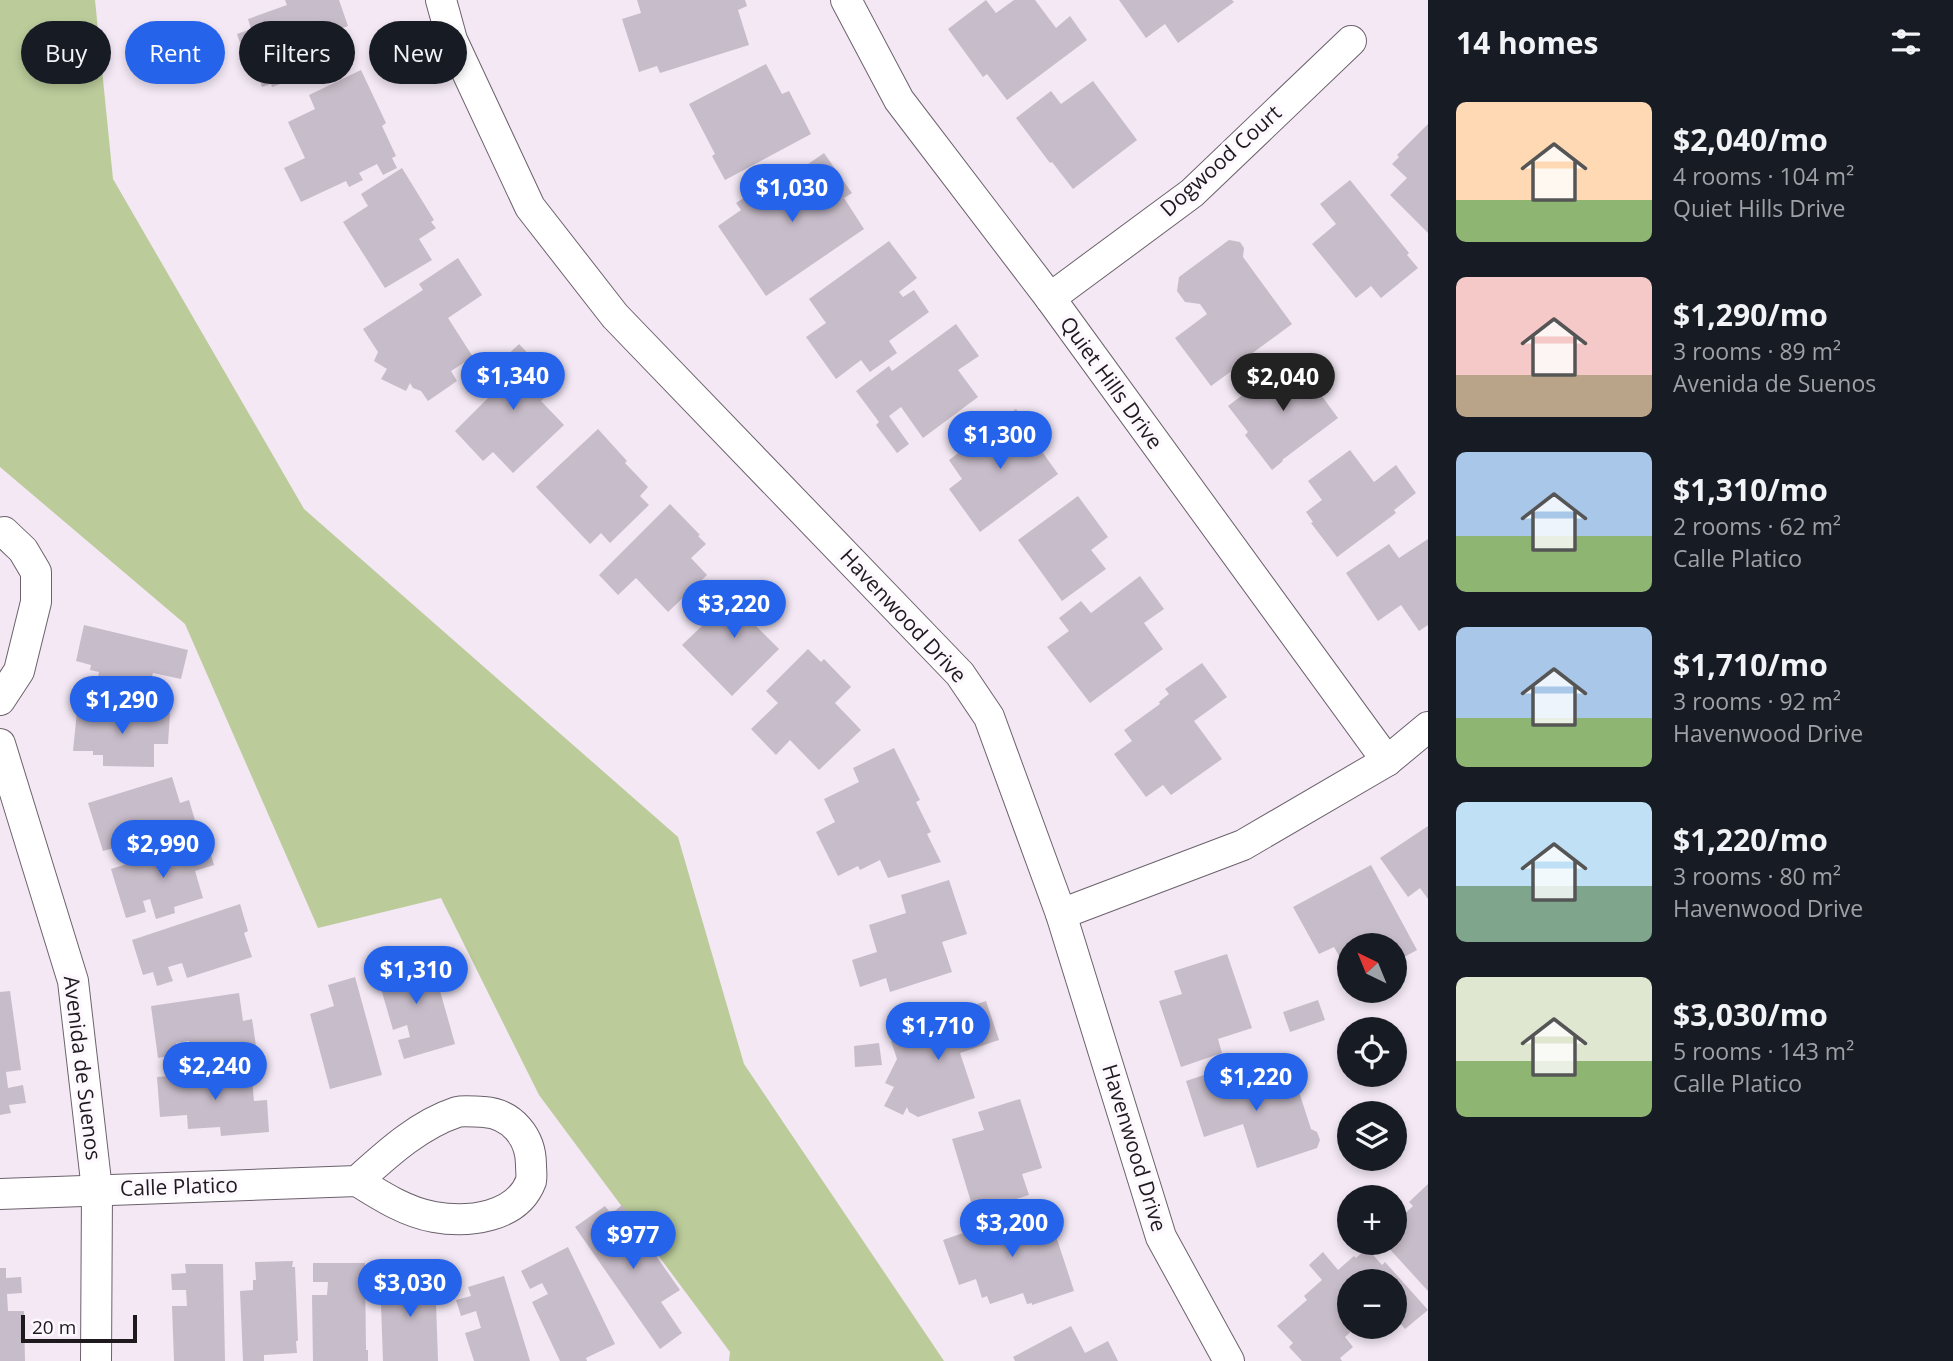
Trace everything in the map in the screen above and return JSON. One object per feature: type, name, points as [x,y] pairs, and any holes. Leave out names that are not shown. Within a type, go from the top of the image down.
[{"type":"street","name":"Havenwood Drive","points":[[441,0],[452,40],[530,207],[615,316],[960,674],[989,717],[1062,914],[1161,1237],[1229,1361]]},
{"type":"street","name":"Quiet Hills Drive","points":[[846,0],[899,100],[1050,298],[1387,761]]},
{"type":"street","name":"Dogwood Court","points":[[1050,298],[1192,193],[1351,41]]},
{"type":"street","points":[[0,533],[4,532],[23,550],[36,572],[36,602],[19,671],[0,700]]},
{"type":"street","points":[[1062,914],[1243,845],[1387,761],[1428,727]]},
{"type":"street","name":"Avenida de Suenos","points":[[0,744],[73,981],[97,1190],[96,1361]]},
{"type":"street","points":[[460,1111],[496,1113],[520,1128],[531,1152],[531,1180],[517,1202],[491,1216],[464,1220],[433,1217],[394,1203],[357,1181],[388,1152],[425,1127],[460,1111]]},
{"type":"street","name":"Calle Platico","points":[[0,1194],[357,1181]]},
{"type":"green space","points":[[0,0],[95,0],[97,21],[21,21],[21,84],[103,84],[113,179],[304,509],[678,837],[744,1064],[944,1361],[729,1361],[730,1352],[539,1095],[441,898],[318,928],[185,624],[0,467]]},
{"type":"building","points":[[285,0],[339,0],[346,21],[249,21],[287,5]]},
{"type":"building","points":[[637,0],[745,0],[747,6],[738,10],[749,45],[660,73],[657,66],[639,72],[622,19],[641,13]]},
{"type":"building","points":[[986,0],[996,13],[1014,0],[1035,0],[1056,28],[1070,16],[1087,40],[1007,100],[987,74],[983,77],[948,29]]},
{"type":"building","points":[[1119,0],[1234,2],[1178,43],[1165,24],[1146,38]]},
{"type":"building","points":[[766,64],[782,94],[789,91],[811,134],[725,180],[689,104]]},
{"type":"building","points":[[361,70],[386,123],[382,126],[396,156],[392,158],[397,168],[383,175],[377,164],[359,173],[363,180],[349,187],[346,181],[301,202],[284,168],[305,158],[288,122],[315,109],[309,95],[332,84],[355,84],[355,73]]},
{"type":"building","points":[[1093,81],[1137,140],[1073,189],[1016,118],[1051,91],[1061,104]]},
{"type":"building","points":[[1428,124],[1428,233],[1390,195],[1407,178],[1392,164],[1399,157],[1397,155]]},
{"type":"building","points":[[824,153],[852,193],[844,198],[864,229],[766,296],[718,226],[741,210],[736,203],[760,187],[765,194]]},
{"type":"building","points":[[402,168],[434,220],[431,222],[436,228],[419,239],[432,260],[385,288],[343,222],[368,206],[361,194]]},
{"type":"building","points":[[1350,180],[1418,268],[1381,298],[1371,286],[1356,298],[1312,244],[1336,224],[1320,204]]},
{"type":"building","points":[[1229,240],[1240,242],[1244,248],[1243,257],[1292,324],[1211,386],[1175,338],[1207,314],[1200,304],[1185,302],[1177,291],[1179,277]]},
{"type":"building","points":[[889,241],[917,278],[899,292],[903,297],[914,290],[929,312],[889,341],[897,353],[870,372],[861,360],[836,379],[806,337],[826,323],[809,299]]},
{"type":"building","points":[[458,258],[482,295],[448,318],[473,357],[451,371],[457,381],[428,401],[421,391],[413,388],[410,383],[406,391],[381,379],[387,369],[374,361],[378,352],[363,329],[423,290],[419,284]]},
{"type":"building","points":[[956,324],[979,356],[958,370],[978,397],[923,438],[901,407],[889,416],[909,444],[897,453],[856,391],[889,366],[892,371]]},
{"type":"building","points":[[519,344],[558,385],[541,401],[564,425],[513,473],[493,452],[483,461],[455,431],[494,392],[482,379]]},
{"type":"building","points":[[1293,357],[1338,418],[1272,470],[1245,435],[1248,432],[1228,406]]},
{"type":"building","points":[[1016,409],[1042,444],[1038,446],[1058,474],[980,532],[949,489],[962,479],[949,460]]},
{"type":"building","points":[[598,429],[648,487],[640,496],[649,505],[610,543],[601,533],[590,544],[536,487]]},
{"type":"building","points":[[1350,450],[1374,482],[1396,465],[1416,493],[1394,510],[1396,513],[1337,557],[1311,523],[1313,522],[1306,512],[1322,500],[1308,481]]},
{"type":"building","points":[[1078,496],[1108,537],[1091,550],[1106,569],[1062,601],[1018,540]]},
{"type":"building","points":[[670,504],[706,544],[691,558],[707,575],[668,612],[636,578],[618,595],[599,575]]},
{"type":"building","points":[[1428,539],[1428,625],[1419,631],[1401,605],[1378,621],[1346,573],[1389,544],[1399,558]]},
{"type":"building","points":[[1140,576],[1164,609],[1144,623],[1163,649],[1090,703],[1047,647],[1069,631],[1059,618],[1081,601],[1091,613]]},
{"type":"building","points":[[748,582],[774,609],[756,626],[779,649],[732,696],[682,645]]},
{"type":"building","points":[[84,625],[188,650],[181,679],[153,673],[147,695],[97,683],[99,672],[90,670],[91,665],[76,661]]},
{"type":"building","points":[[808,649],[821,662],[824,659],[851,687],[835,703],[861,730],[819,770],[790,740],[776,755],[751,729],[778,703],[766,691]]},
{"type":"building","points":[[1202,663],[1227,697],[1194,721],[1222,759],[1171,795],[1163,785],[1146,797],[1114,754],[1132,741],[1124,730],[1160,704],[1169,694],[1165,689]]},
{"type":"building","points":[[77,711],[170,713],[168,744],[154,744],[154,767],[103,766],[103,755],[93,755],[93,751],[73,751]]},
{"type":"building","points":[[894,748],[920,800],[916,802],[931,832],[927,834],[941,862],[888,878],[880,860],[860,870],[858,866],[838,876],[816,832],[835,822],[824,799],[859,782],[853,768]]},
{"type":"building","points":[[172,777],[180,803],[189,800],[197,827],[134,846],[130,832],[119,835],[122,846],[103,851],[88,803]]},
{"type":"building","points":[[1428,826],[1428,899],[1420,888],[1408,897],[1380,858]]},
{"type":"building","points":[[206,839],[214,865],[195,871],[203,898],[174,907],[175,913],[156,919],[150,899],[143,901],[146,912],[126,918],[111,869]]},
{"type":"building","points":[[1371,865],[1417,950],[1407,955],[1407,933],[1337,933],[1337,952],[1334,947],[1319,954],[1293,907]]},
{"type":"building","points":[[949,880],[967,934],[942,942],[952,972],[890,992],[886,978],[860,987],[852,960],[877,952],[869,925],[906,913],[901,895]]},
{"type":"building","points":[[240,904],[248,931],[244,933],[252,957],[187,978],[182,963],[168,967],[173,981],[157,986],[153,972],[143,975],[132,940]]},
{"type":"building","points":[[1227,954],[1252,1028],[1218,1039],[1222,1053],[1181,1067],[1159,1001],[1182,994],[1174,971]]},
{"type":"building","points":[[431,959],[455,1044],[404,1059],[398,1040],[410,1037],[407,1025],[393,1030],[375,968],[403,960],[405,967]]},
{"type":"building","points":[[355,977],[382,1075],[330,1089],[310,1014],[334,1006],[328,985]]},
{"type":"building","points":[[10,991],[21,1070],[6,1072],[8,1088],[23,1085],[26,1103],[9,1105],[11,1113],[0,1115],[0,992]]},
{"type":"building","points":[[239,993],[243,1021],[252,1019],[256,1046],[191,1056],[189,1041],[176,1043],[178,1054],[158,1058],[151,1006]]},
{"type":"building","points":[[1318,1000],[1325,1020],[1290,1032],[1283,1012]]},
{"type":"building","points":[[986,1001],[999,1040],[960,1053],[975,1098],[918,1117],[909,1112],[907,1107],[903,1115],[884,1106],[894,1087],[885,1083],[897,1059],[891,1041],[934,1026],[932,1019]]},
{"type":"building","points":[[879,1043],[882,1065],[855,1067],[854,1046]]},
{"type":"building","points":[[1231,1066],[1239,1088],[1292,1070],[1311,1129],[1317,1132],[1320,1140],[1317,1148],[1257,1168],[1243,1124],[1204,1137],[1186,1081]]},
{"type":"building","points":[[251,1069],[254,1101],[267,1100],[269,1132],[221,1136],[220,1127],[188,1129],[187,1115],[160,1117],[157,1077]]},
{"type":"building","points":[[1020,1099],[1042,1168],[1022,1174],[1029,1195],[974,1212],[952,1139],[984,1130],[978,1112]]},
{"type":"building","points":[[1428,1184],[1428,1291],[1395,1255],[1407,1255],[1407,1212],[1413,1206],[1409,1202]]},
{"type":"building","points":[[622,1205],[632,1219],[621,1227],[630,1240],[640,1233],[680,1290],[661,1302],[682,1333],[660,1349],[575,1227],[605,1206],[611,1214]]},
{"type":"building","points":[[1040,1206],[1052,1238],[1056,1236],[1074,1291],[1032,1305],[1027,1304],[1023,1293],[990,1304],[987,1296],[982,1298],[976,1279],[959,1285],[943,1240]]},
{"type":"building","points":[[568,1247],[615,1344],[586,1358],[587,1361],[560,1361],[532,1302],[548,1294],[542,1283],[530,1289],[521,1271]]},
{"type":"building","points":[[1323,1252],[1337,1269],[1337,1339],[1347,1339],[1353,1347],[1340,1358],[1342,1361],[1302,1361],[1289,1347],[1293,1343],[1277,1326],[1307,1300],[1304,1296],[1322,1280],[1309,1265]]},
{"type":"building","points":[[1359,1255],[1373,1255],[1382,1265],[1385,1262],[1391,1269],[1339,1269],[1354,1256],[1356,1258]]},
{"type":"building","points":[[293,1261],[297,1353],[264,1355],[264,1361],[243,1361],[240,1291],[253,1290],[253,1280],[256,1280],[255,1262]]},
{"type":"building","points":[[313,1263],[365,1263],[368,1361],[313,1361],[312,1295],[327,1295],[328,1282],[313,1282]]},
{"type":"building","points":[[185,1264],[223,1264],[225,1361],[174,1361],[172,1306],[187,1306],[186,1290],[172,1290],[171,1274],[186,1273]]},
{"type":"building","points":[[0,1268],[6,1268],[6,1278],[21,1277],[22,1293],[7,1294],[8,1311],[24,1311],[25,1361],[0,1361]]},
{"type":"building","points":[[435,1274],[438,1361],[383,1361],[381,1305],[398,1305],[398,1296],[385,1297],[385,1276]]},
{"type":"building","points":[[504,1276],[530,1361],[474,1361],[465,1333],[481,1328],[476,1311],[461,1316],[456,1300],[471,1296],[468,1287]]},
{"type":"building","points":[[1407,1287],[1428,1310],[1407,1327]]},
{"type":"building","points":[[1071,1326],[1085,1353],[1108,1341],[1118,1361],[1015,1361],[1013,1357]]}]
